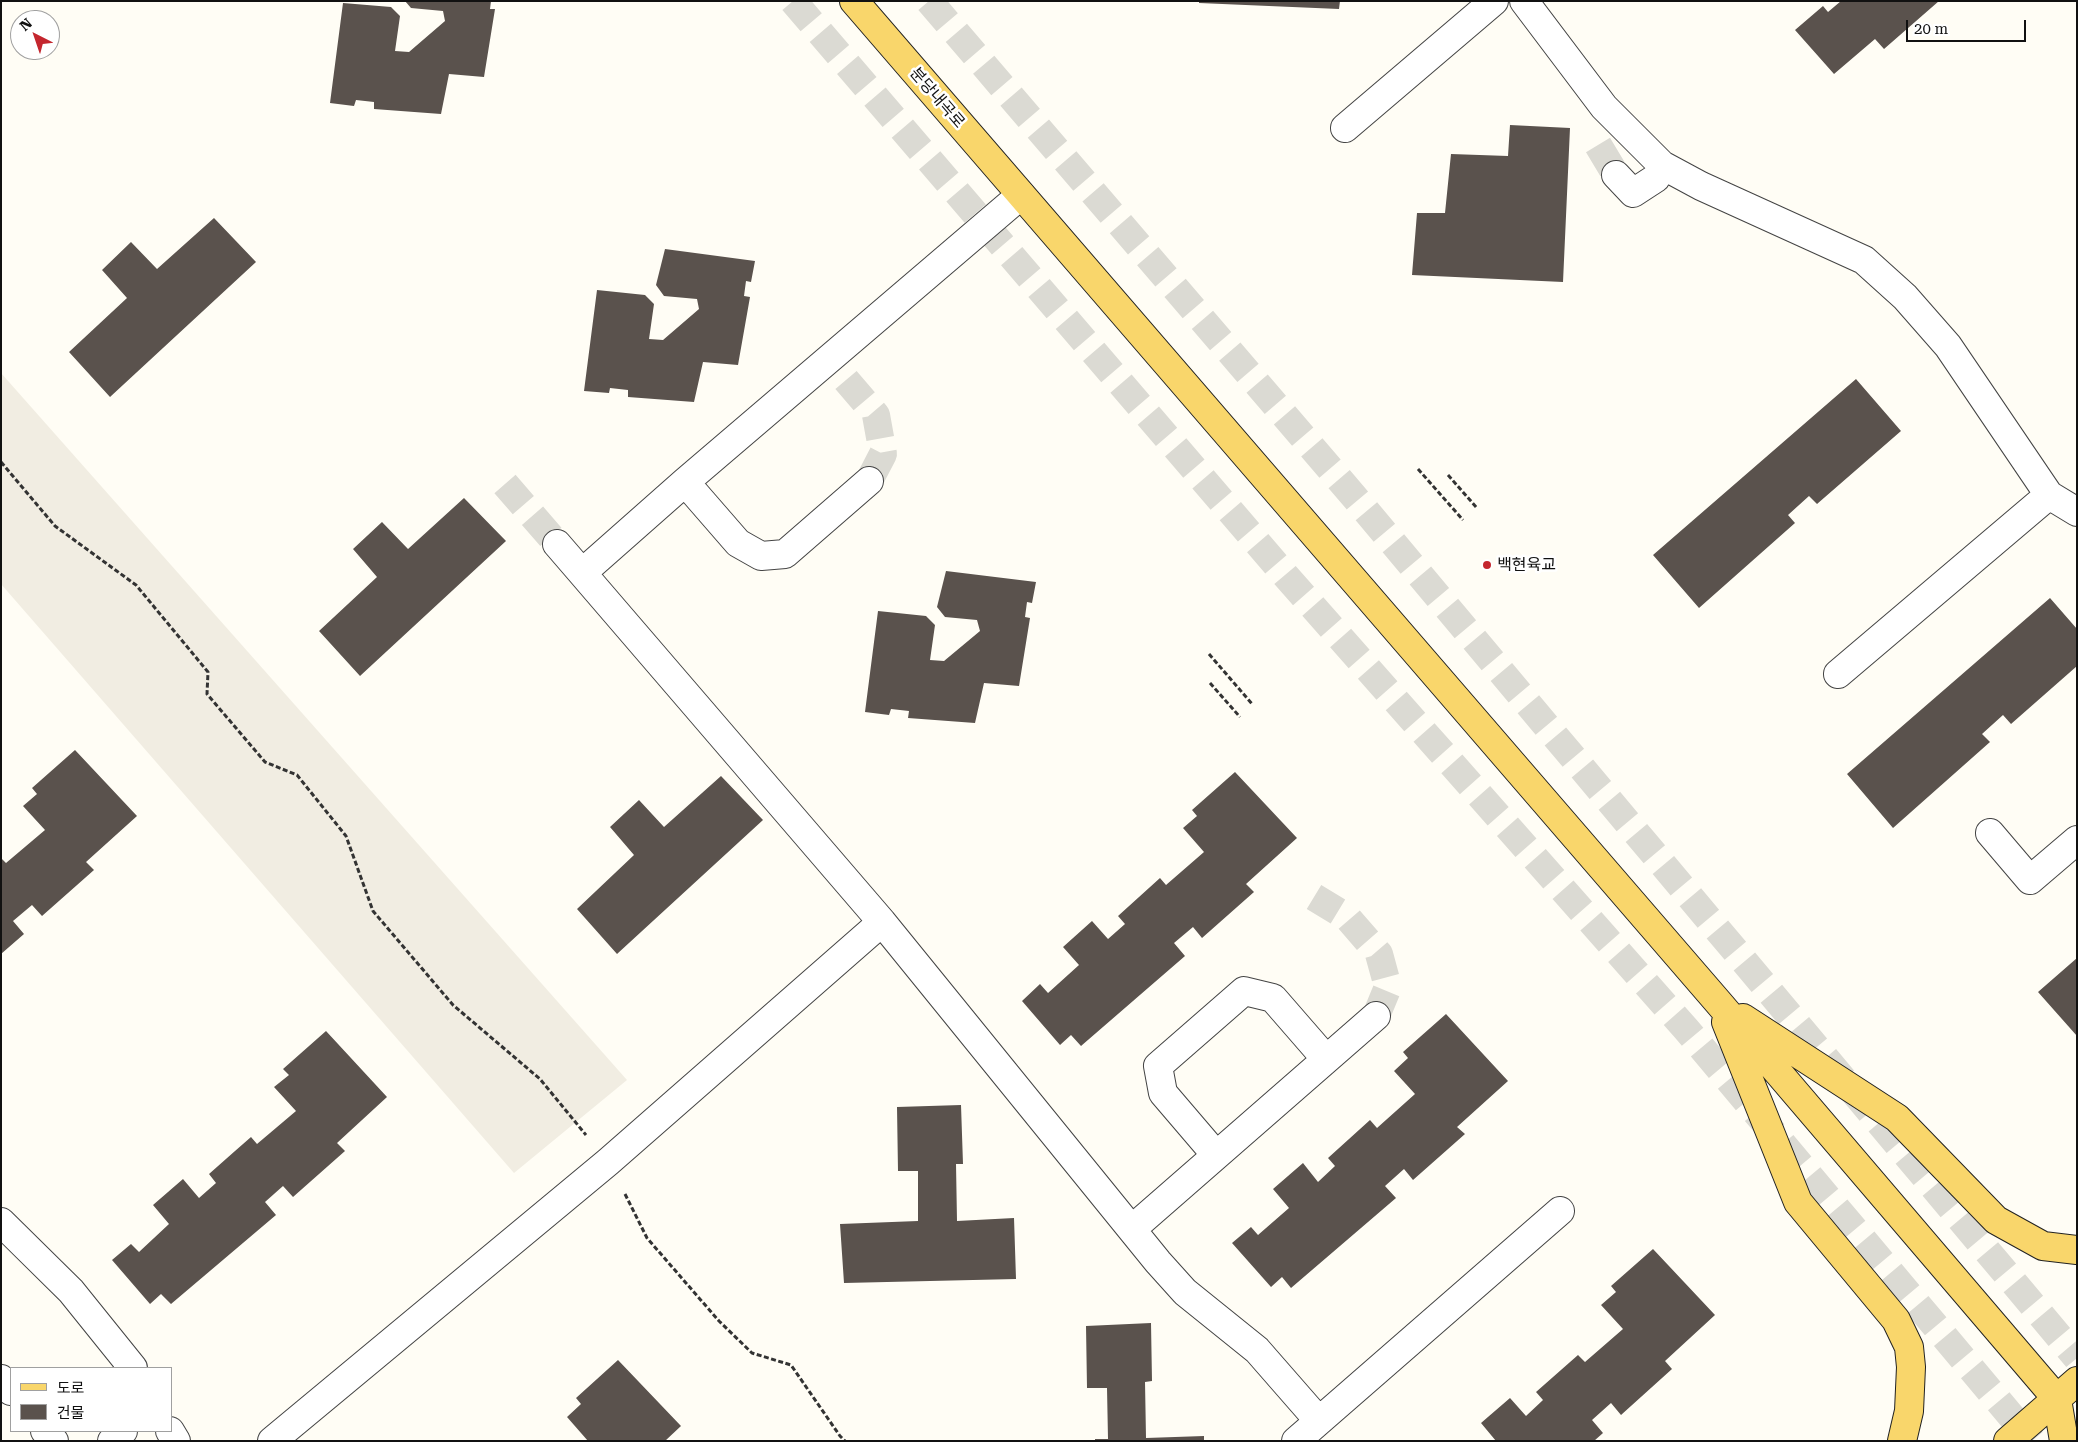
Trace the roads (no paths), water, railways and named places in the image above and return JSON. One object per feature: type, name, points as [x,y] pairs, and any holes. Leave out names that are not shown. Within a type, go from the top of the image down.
[{"type":"main road","name":"분당내곡로","points":[[854,1],[1718,1002],[2070,1394]]},
{"type":"main road","points":[[1718,1002],[1897,1118],[1996,1220],[2043,1246],[2077,1250]]},
{"type":"main road","points":[[1718,1002],[1798,1202],[1896,1320],[1909,1347],[1911,1368],[1909,1411],[1902,1441]]},
{"type":"main road","points":[[2008,1441],[2070,1394]]},
{"type":"main road","points":[[2064,1441],[2070,1394]]},
{"type":"lane","points":[[1345,128],[1494,1]]},
{"type":"lane","points":[[1524,1],[1604,107],[1662,165],[1701,186],[1864,260],[1906,297],[1948,346],[2049,495],[2077,512]]},
{"type":"lane","points":[[1616,174],[1633,193],[1656,178],[1662,165]]},
{"type":"lane","points":[[582,573],[685,482],[1020,195]]},
{"type":"lane","points":[[685,482],[738,543],[761,556],[785,554],[869,481]]},
{"type":"lane","points":[[1838,674],[2049,495]]},
{"type":"lane","points":[[557,544],[882,922],[1185,1292],[1257,1350],[1319,1421]]},
{"type":"lane","points":[[1990,833],[2030,880],[2077,840]]},
{"type":"lane","points":[[272,1441],[608,1162],[882,922]]},
{"type":"lane","points":[[1216,1155],[1162,1093],[1158,1066],[1244,991],[1273,998],[1326,1060]]},
{"type":"lane","points":[[1132,1229],[1376,1016]]},
{"type":"lane","points":[[1296,1441],[1560,1211]]},
{"type":"lane","points":[[1,1222],[71,1291],[132,1367]]},
{"type":"lane","points":[[1,1379],[10,1390]]},
{"type":"lane","points":[[112,1441],[122,1432]]},
{"type":"tunnel","points":[[793,1],[1285,575],[1686,1029],[2032,1441]]},
{"type":"tunnel","points":[[929,1],[1357,500],[2077,1358]]},
{"type":"tunnel","points":[[1598,145],[1616,175]]},
{"type":"tunnel","points":[[846,380],[876,415],[883,454],[869,481]]},
{"type":"tunnel","points":[[505,484],[557,544]]},
{"type":"tunnel","points":[[1314,897],[1347,917],[1379,954],[1388,987],[1376,1016]]},
{"type":"place","name":"백현육교","points":[[1487,565]]}]
